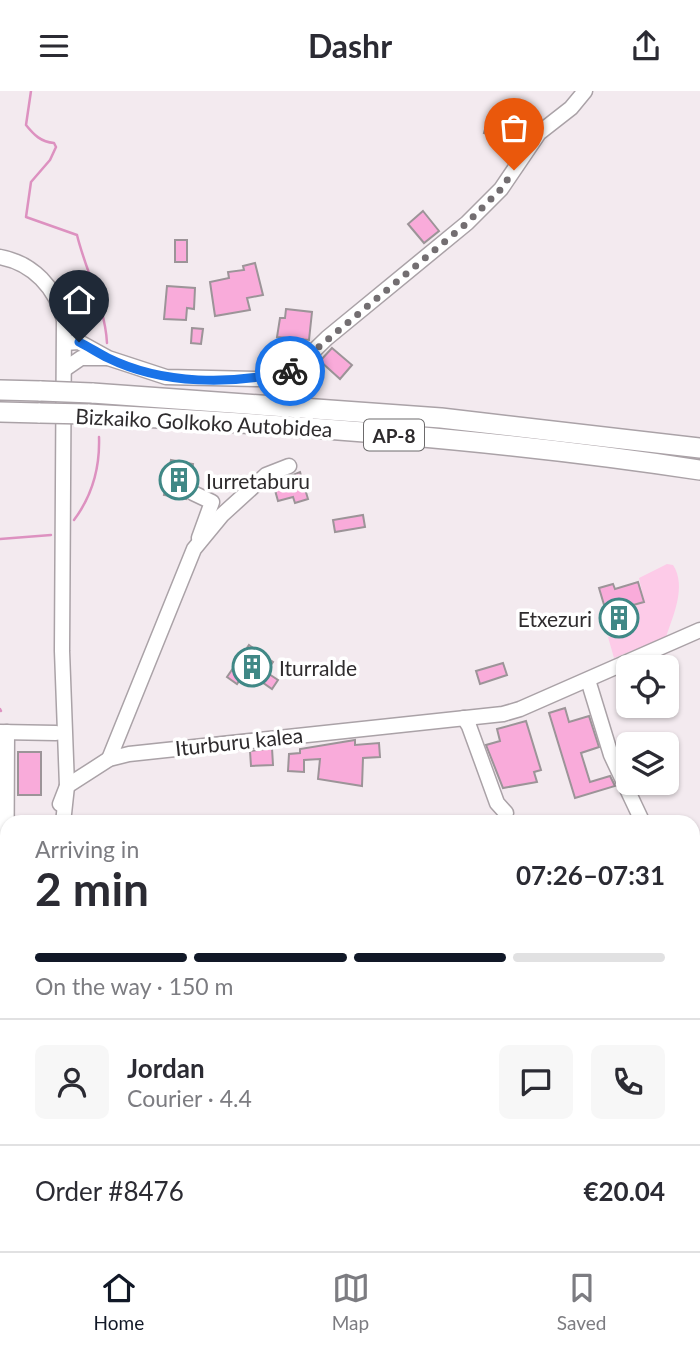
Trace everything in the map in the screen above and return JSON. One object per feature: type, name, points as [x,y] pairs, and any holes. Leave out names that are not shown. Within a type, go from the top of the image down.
[{"type":"highway","name":"Bizkaiko Golkoko Autobidea","points":[[0,390],[92,393],[440,418],[700,448]]},
{"type":"highway","name":"Bizkaiko Golkoko Autobidea","points":[[0,412],[88,414],[453,439],[607,456],[700,470]]},
{"type":"street","points":[[65,345],[74,341],[89,352],[166,377],[197,380],[258,379],[294,370],[327,338],[467,223],[501,189],[539,133],[571,108],[585,91]]},
{"type":"street","points":[[0,257],[23,265],[40,277],[89,352]]},
{"type":"street","points":[[61,306],[65,345],[62,651],[56,733],[62,815]]},
{"type":"street","points":[[65,369],[89,352]]},
{"type":"street","points":[[194,549],[222,515],[266,475],[289,466]]},
{"type":"street","points":[[66,786],[110,759],[212,502],[193,493]]},
{"type":"street","name":"Iturburu kalea","points":[[110,759],[211,743],[464,718],[520,709],[700,630]]},
{"type":"street","points":[[62,651],[66,771],[62,815]]},
{"type":"street","points":[[588,680],[611,755],[639,815]]},
{"type":"street","points":[[56,733],[60,723],[64,683]]},
{"type":"street","points":[[464,718],[470,726],[498,803],[506,813]]},
{"type":"street","points":[[4,815],[3,732],[56,733]]},
{"type":"street","points":[[56,733],[66,771]]},
{"type":"shaded area","points":[[667,564],[673,565],[679,582],[675,611],[666,637],[614,658],[608,637],[633,629],[626,607],[644,601],[639,578]]},
{"type":"building","points":[[487,122],[527,132],[521,143],[484,133]]},
{"type":"building","points":[[423,211],[439,231],[424,243],[408,224]]},
{"type":"building","points":[[175,240],[187,240],[187,262],[175,262]]},
{"type":"building","points":[[255,263],[263,295],[247,298],[250,310],[215,316],[210,282],[229,278],[228,272],[244,270],[243,266]]},
{"type":"building","points":[[167,286],[195,288],[194,309],[187,308],[186,320],[164,319]]},
{"type":"building","points":[[286,309],[312,312],[309,340],[277,337],[280,318],[285,318]]},
{"type":"building","points":[[192,328],[203,329],[201,344],[191,343]]},
{"type":"building","points":[[332,348],[352,365],[340,379],[320,361]]},
{"type":"building","name":"Iurretaburu","points":[[171,460],[193,464],[189,485],[184,490],[186,499],[164,495]]},
{"type":"building","points":[[300,472],[308,499],[295,503],[293,497],[278,501],[273,483]]},
{"type":"building","points":[[363,515],[365,527],[335,532],[333,520]]},
{"type":"building","name":"Etxezuri","points":[[638,582],[644,602],[626,607],[633,629],[613,635],[599,588],[613,584],[615,589]]},
{"type":"building","name":"Iturralde","points":[[249,645],[273,662],[266,672],[278,680],[272,689],[246,671],[237,684],[227,677]]},
{"type":"building","points":[[503,663],[507,675],[480,684],[476,671]]},
{"type":"building","points":[[565,708],[569,722],[589,716],[599,747],[581,753],[590,782],[610,776],[615,786],[575,798],[549,713]]},
{"type":"building","points":[[526,721],[541,770],[534,772],[537,782],[503,788],[486,745],[500,741],[497,729]]},
{"type":"building","points":[[355,740],[355,745],[379,743],[380,757],[363,758],[362,786],[318,779],[320,759],[304,760],[304,772],[288,771],[289,754],[300,753],[300,749]]},
{"type":"building","points":[[272,748],[273,765],[251,766],[250,751]]},
{"type":"building","points":[[18,752],[41,752],[41,795],[18,795]]},
{"type":"waterway","points":[[31,91],[26,125],[38,137],[54,143],[56,147],[50,160],[31,182],[26,217],[77,235],[103,316],[107,343]]},
{"type":"waterway","points":[[74,520],[94,481],[99,437]]},
{"type":"waterway","points":[[0,539],[51,535]]},
{"type":"way so far","points":[[290,371],[467,223],[501,189],[514,170]]},
{"type":"place","name":"Iurretaburu","points":[[179,480]]},
{"type":"place","name":"Etxezuri","points":[[619,618]]},
{"type":"place","name":"Iturralde","points":[[252,667]]},
{"type":"route","points":[[79,342],[108,358],[166,377],[197,380],[258,379],[290,371]]}]
